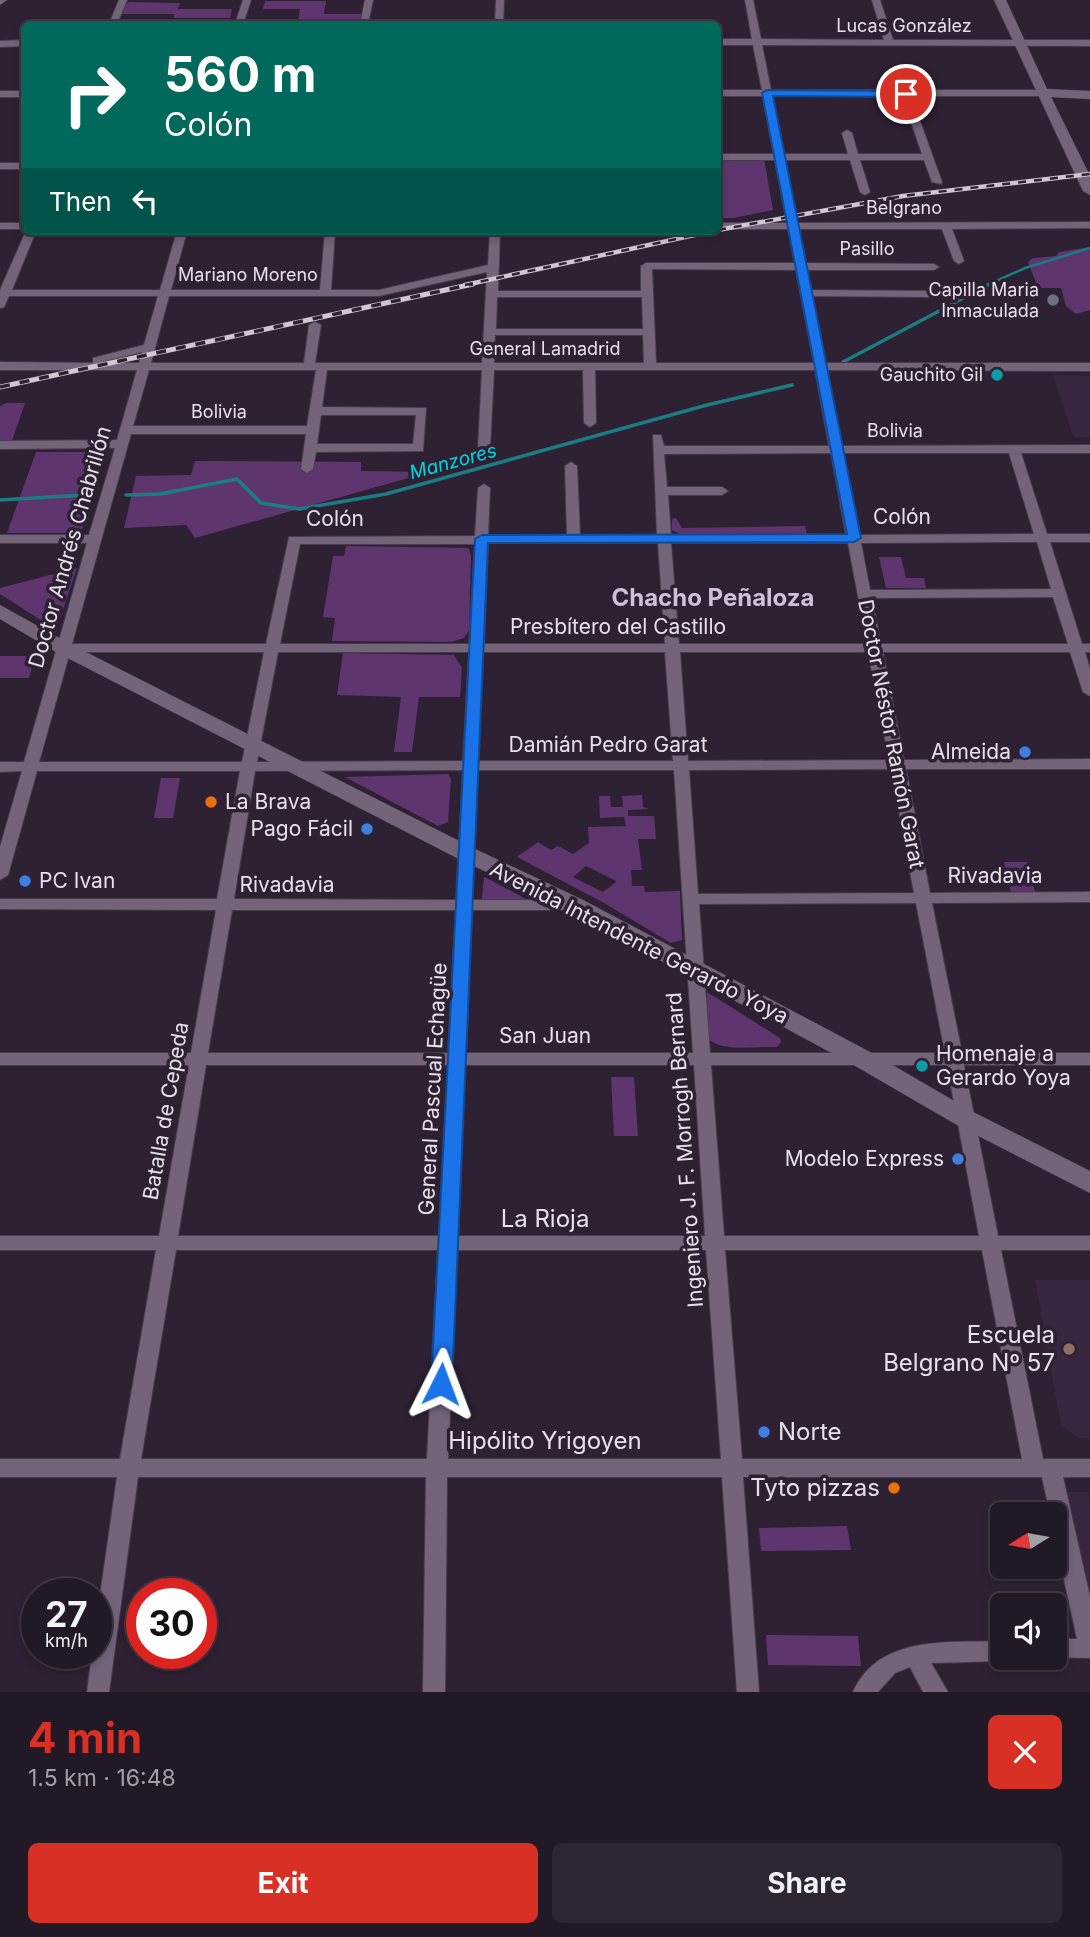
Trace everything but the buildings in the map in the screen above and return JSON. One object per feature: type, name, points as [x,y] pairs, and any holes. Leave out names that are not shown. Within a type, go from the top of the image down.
[{"type":"main road","points":[[1000,0],[1090,191]]},
{"type":"main road","points":[[1042,93],[1090,93]]},
{"type":"main road","name":"Avenida Intendente Gerardo Yoya","points":[[0,611],[63,648],[467,854],[575,905],[861,1058],[966,1119],[1090,1183]]},
{"type":"street","points":[[114,21],[123,0]]},
{"type":"street","points":[[240,21],[247,0]]},
{"type":"street","points":[[365,21],[369,0]]},
{"type":"street","points":[[499,21],[500,0]]},
{"type":"street","name":"Doctor Néstor Ramón Garat","points":[[749,0],[990,1242],[1042,1469],[1090,1648]]},
{"type":"street","points":[[876,0],[889,42]]},
{"type":"street","name":"Lucas González","points":[[721,42],[1090,43]]},
{"type":"street","points":[[0,44],[21,43]]},
{"type":"street","points":[[721,93],[1042,93]]},
{"type":"street","points":[[0,94],[21,94]]},
{"type":"street","points":[[906,94],[937,182]]},
{"type":"street","points":[[848,133],[865,192]]},
{"type":"street","points":[[721,157],[928,157]]},
{"type":"street","points":[[0,166],[21,166]]},
{"type":"street","name":"Belgrano","points":[[721,226],[1090,225]]},
{"type":"street","points":[[0,226],[21,226]]},
{"type":"street","points":[[946,226],[959,261]]},
{"type":"street","points":[[0,305],[2,293],[29,235]]},
{"type":"street","name":"Doctor Andrés Chabrillón","points":[[0,875],[3,855],[181,235]]},
{"type":"street","points":[[325,292],[330,235]]},
{"type":"street","points":[[484,449],[495,235]]},
{"type":"street","name":"Pasillo","points":[[648,294],[646,266],[934,267]]},
{"type":"street","name":"Mariano Moreno","points":[[2,293],[389,291],[494,267]]},
{"type":"street","points":[[806,293],[929,294]]},
{"type":"street","points":[[493,294],[648,294],[650,366]]},
{"type":"street","points":[[307,469],[315,411],[315,326]]},
{"type":"street","points":[[492,332],[648,332]]},
{"type":"street","points":[[71,366],[149,347]]},
{"type":"street","name":"General Lamadrid","points":[[0,366],[1090,367]]},
{"type":"street","points":[[589,366],[590,424]]},
{"type":"street","points":[[311,448],[419,447],[422,411],[315,411]]},
{"type":"street","name":"Bolivia","points":[[125,430],[312,430]]},
{"type":"street","points":[[0,445],[122,444]]},
{"type":"street","name":"Bolivia","points":[[657,444],[836,449],[1090,449]]},
{"type":"street","name":"Ingeniero J. F. Morrogh Bernard","points":[[657,444],[748,1692]]},
{"type":"street","points":[[1014,449],[1059,593],[1083,648],[1090,692]]},
{"type":"street","points":[[570,466],[574,538]]},
{"type":"street","name":"General Pascual Echagüe","points":[[434,1692],[437,1467],[484,488]]},
{"type":"street","points":[[661,491],[722,491]]},
{"type":"street","name":"Colón","points":[[295,540],[1090,538]]},
{"type":"street","points":[[0,540],[95,539]]},
{"type":"street","name":"Batalla de Cepeda","points":[[99,1692],[129,1468],[224,905],[252,744],[295,540]]},
{"type":"street","points":[[864,594],[1059,593]]},
{"type":"street","name":"Presbítero del Castillo","points":[[63,648],[1083,648]]},
{"type":"street","name":"Damián Pedro Garat","points":[[0,767],[1090,764]]},
{"type":"street","name":"Rivadavia","points":[[690,899],[1090,897]]},
{"type":"street","name":"Rivadavia","points":[[0,904],[464,907],[575,905]]},
{"type":"street","name":"San Juan","points":[[0,1059],[1090,1059]]},
{"type":"street","name":"La Rioja","points":[[0,1243],[1090,1243]]},
{"type":"street","name":"Hipólito Yrigoyen","points":[[0,1468],[1090,1468]]},
{"type":"street","points":[[1067,1649],[1090,1648]]},
{"type":"street","points":[[864,1692],[887,1667],[916,1654],[990,1651]]},
{"type":"street","points":[[916,1654],[926,1678],[937,1692]]},
{"type":"shaded area","points":[[265,1],[326,1],[324,14],[362,14],[361,21],[298,21],[300,9],[263,9]]},
{"type":"shaded area","points":[[180,3],[178,9],[232,9],[230,18],[121,14],[125,4]]},
{"type":"shaded area","points":[[721,159],[764,159],[773,210],[721,218]]},
{"type":"shaded area","points":[[1090,247],[1090,310],[1076,314],[1066,306],[1061,288],[1038,288],[1028,262],[1033,258],[1056,256],[1059,252]]},
{"type":"shaded area","points":[[1053,375],[1090,376],[1090,437],[1073,437]]},
{"type":"shaded area","points":[[6,403],[25,403],[12,441],[0,441],[0,406]]},
{"type":"shaded area","points":[[36,452],[106,452],[81,533],[7,533]]},
{"type":"shaded area","points":[[195,461],[361,462],[361,471],[430,472],[195,538],[186,525],[124,528],[136,476],[191,475]]},
{"type":"shaded area","points":[[676,518],[682,528],[805,526],[807,535],[680,534],[672,530],[672,519]]},
{"type":"shaded area","points":[[346,546],[469,548],[469,630],[464,638],[451,642],[332,641],[335,618],[323,617],[333,556],[344,556]]},
{"type":"shaded area","points":[[879,557],[901,557],[906,578],[924,578],[926,588],[886,588]]},
{"type":"shaded area","points":[[77,568],[56,630],[0,594],[0,588]]},
{"type":"shaded area","points":[[343,653],[454,655],[462,668],[460,697],[419,697],[412,752],[394,752],[401,697],[337,695]]},
{"type":"shaded area","points":[[0,656],[35,656],[29,678],[0,678]]},
{"type":"shaded area","points":[[448,774],[451,778],[448,822],[438,826],[345,777]]},
{"type":"shaded area","points":[[161,778],[180,778],[173,818],[154,818]]},
{"type":"shaded area","points":[[642,795],[643,807],[649,809],[628,810],[628,816],[654,816],[656,839],[638,839],[642,870],[631,870],[632,886],[644,886],[645,892],[680,891],[682,940],[671,943],[604,903],[517,857],[538,842],[551,850],[558,846],[573,854],[589,843],[588,827],[626,826],[624,817],[600,818],[599,796],[610,796],[611,807],[623,807],[622,796]],"holes":[[[586,866],[616,881],[603,892],[573,877]]]},
{"type":"shaded area","points":[[1004,862],[1027,862],[1035,892],[1011,892]]},
{"type":"shaded area","points":[[485,877],[526,899],[482,899]]},
{"type":"shaded area","points":[[707,992],[780,1038],[781,1042],[777,1047],[750,1048],[713,1043],[707,1038]]},
{"type":"shaded area","points":[[611,1077],[634,1077],[638,1136],[614,1136]]},
{"type":"shaded area","name":"Escuela Belgrano Nº 57","points":[[1035,1280],[1090,1280],[1090,1438],[1079,1438],[1061,1425]]},
{"type":"shaded area","points":[[1066,1492],[1089,1492],[1090,1630],[1068,1502]]},
{"type":"shaded area","points":[[847,1526],[851,1550],[761,1551],[759,1528]]},
{"type":"shaded area","points":[[766,1635],[858,1636],[861,1666],[768,1665]]},
{"type":"waterway","name":"Manzores","points":[[987,285],[1025,268],[1090,248]]},
{"type":"waterway","name":"Manzores","points":[[843,362],[990,284]]},
{"type":"waterway","name":"Manzores","points":[[126,495],[160,494],[237,479],[261,503],[299,509],[386,494],[707,405],[792,385]]},
{"type":"waterway","name":"Manzores","points":[[0,500],[85,495]]},
{"type":"railway","points":[[721,229],[903,196],[1090,174]]},
{"type":"railway","points":[[465,285],[695,235]]},
{"type":"railway","points":[[0,387],[473,284]]},
{"type":"place","name":"Capilla Maria Inmaculada","points":[[1053,300]]},
{"type":"place","name":"Gauchito Gil","points":[[997,375]]},
{"type":"place","name":"Almeida","points":[[1025,752]]},
{"type":"place","name":"La Brava","points":[[211,802]]},
{"type":"place","name":"Pago Fácil","points":[[367,829]]},
{"type":"place","name":"PC Ivan","points":[[25,881]]},
{"type":"place","name":"Homenaje a Gerardo Yoya","points":[[922,1066]]},
{"type":"place","name":"Modelo Express","points":[[958,1159]]},
{"type":"place","name":"Escuela Belgrano Nº 57","points":[[1069,1349]]},
{"type":"place","name":"Norte","points":[[764,1432]]},
{"type":"place","name":"Tyto pizzas","points":[[894,1488]]},
{"type":"district","name":"Chacho Peñaloza","points":[[713,598]]},
{"type":"route","points":[[441,1384],[482,539],[854,538],[767,93],[906,94]]}]
